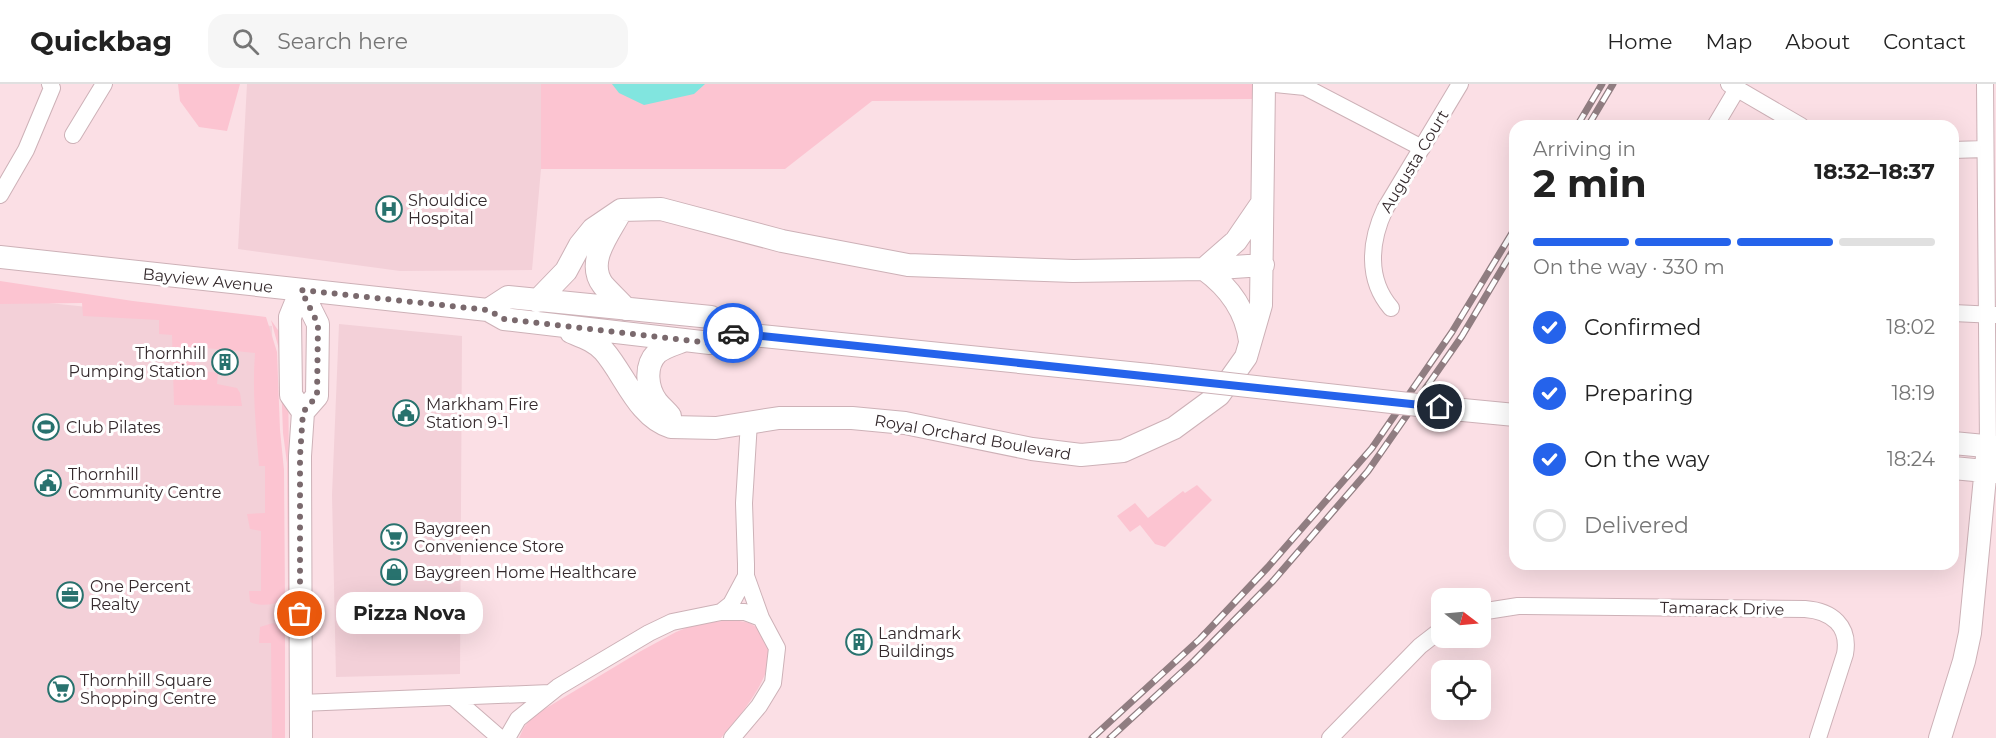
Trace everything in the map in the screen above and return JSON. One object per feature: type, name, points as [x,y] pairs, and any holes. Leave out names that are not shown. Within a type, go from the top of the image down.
[{"type":"street","points":[[72,135],[104,84]]},
{"type":"street","name":"Royal Orchard Boulevard","points":[[680,428],[709,428],[779,418],[852,417],[905,423],[1032,449],[1082,455],[1123,451],[1174,428],[1219,395],[1246,357],[1261,305],[1264,84]]},
{"type":"street","points":[[1275,84],[1305,87],[1422,148]]},
{"type":"street","name":"Augusta Court","points":[[1390,308],[1376,287],[1374,273],[1374,244],[1378,224],[1460,84]]},
{"type":"street","points":[[1940,738],[1967,650],[1991,471],[1992,315],[1985,149],[1985,84]]},
{"type":"street","points":[[0,195],[26,150],[52,85]]},
{"type":"street","points":[[1718,120],[1733,86],[1791,120]]},
{"type":"street","points":[[1959,150],[1985,149]]},
{"type":"street","points":[[1204,269],[1236,241],[1262,203]]},
{"type":"street","points":[[537,301],[566,271],[580,245],[593,228],[621,210],[661,209],[782,241],[908,265],[1073,271],[1204,269],[1263,265]]},
{"type":"street","points":[[621,210],[597,254],[597,271],[602,283],[626,309]]},
{"type":"street","name":"Bayview Avenue","points":[[0,257],[488,310],[504,319],[683,341],[710,343],[732,333],[1509,414]]},
{"type":"street","points":[[1204,269],[1223,285],[1238,303],[1248,329],[1250,346]]},
{"type":"street","points":[[301,290],[318,324],[317,396],[303,412],[300,456],[301,738]]},
{"type":"street","name":"Bayview Avenue","points":[[488,310],[508,297],[711,317],[732,333]]},
{"type":"street","points":[[1959,313],[1992,315]]},
{"type":"street","points":[[553,325],[590,340],[602,350],[648,413],[664,425],[680,428]]},
{"type":"street","points":[[680,428],[657,402],[648,380],[649,371],[657,354],[683,341]]},
{"type":"street","points":[[732,738],[759,706],[772,683],[777,648],[761,618],[747,576],[744,502],[749,422]]},
{"type":"street","points":[[1959,443],[1992,446]]},
{"type":"street","points":[[1959,468],[1991,471]]},
{"type":"street","points":[[721,612],[731,604],[747,576]]},
{"type":"street","name":"Tamarack Drive","points":[[1491,610],[1518,606],[1805,609],[1830,615],[1840,624],[1846,642],[1845,654],[1818,738]]},
{"type":"street","points":[[507,738],[518,719],[550,693],[649,633],[672,622],[721,612],[745,612],[761,618]]},
{"type":"street","points":[[1330,738],[1431,638]]},
{"type":"street","points":[[301,703],[550,693]]},
{"type":"street","points":[[461,698],[500,738]]},
{"type":"shaded area","points":[[178,84],[240,84],[227,131],[199,127],[180,101]]},
{"type":"shaded area","name":"Shouldice Hospital","points":[[247,84],[541,84],[541,169],[532,270],[400,271],[238,249]]},
{"type":"shaded area","points":[[541,84],[1253,84],[1253,99],[872,101],[785,169],[541,169]]},
{"type":"shaded area","points":[[0,281],[133,301],[266,317],[277,352],[284,470],[285,599],[268,605],[250,602],[249,591],[261,591],[261,531],[250,529],[247,514],[265,513],[265,466],[259,466],[256,424],[255,353],[197,347],[195,370],[218,373],[217,384],[237,388],[242,406],[174,405],[172,335],[159,334],[159,320],[83,316],[82,303],[0,304]]},
{"type":"shaded area","points":[[0,298],[272,326],[279,738],[0,738]]},
{"type":"shaded area","points":[[271,320],[280,333],[288,362],[290,582],[288,592],[287,463],[283,433],[280,353]]},
{"type":"shaded area","points":[[339,324],[462,336],[460,674],[336,677],[332,495]]},
{"type":"shaded area","points":[[1197,485],[1212,500],[1165,547],[1155,544],[1140,525],[1130,532],[1117,516],[1135,503],[1148,518],[1183,491],[1185,493]]},
{"type":"shaded area","points":[[731,620],[753,625],[765,636],[770,650],[768,666],[752,699],[721,738],[519,738],[533,716],[641,651],[696,624]]},
{"type":"shaded area","points":[[273,623],[285,629],[285,738],[272,738],[271,643],[259,643],[260,627]]},
{"type":"water","points":[[612,84],[705,84],[694,94],[644,105],[619,93]]},
{"type":"railway","points":[[1581,120],[1602,84]]},
{"type":"railway","points":[[1592,120],[1613,84]]},
{"type":"railway","points":[[1092,738],[1200,639],[1268,567],[1372,448],[1452,332],[1509,238]]},
{"type":"railway","points":[[1110,738],[1194,661],[1273,581],[1368,471],[1462,336],[1509,257]]},
{"type":"way so far","points":[[300,614],[300,456],[303,412],[317,396],[318,348],[318,324],[301,290],[488,310],[504,319],[710,343],[733,333]]},
{"type":"place","name":"Shouldice Hospital","points":[[389,209]]},
{"type":"place","name":"Thornhill Pumping Station","points":[[225,362]]},
{"type":"place","name":"Markham Fire Station 9-1","points":[[406,413]]},
{"type":"place","name":"Club Pilates","points":[[46,427]]},
{"type":"place","name":"Thornhill Community Centre","points":[[48,483]]},
{"type":"place","name":"Baygreen Convenience Store","points":[[394,537]]},
{"type":"place","name":"Baygreen Home Healthcare","points":[[394,572]]},
{"type":"place","name":"One Percent Realty","points":[[70,595]]},
{"type":"place","name":"Pizza Nova","points":[[300,614]]},
{"type":"place","name":"Landmark Buildings","points":[[859,642]]},
{"type":"place","name":"Thornhill Square Shopping Centre","points":[[61,689]]},
{"type":"route","points":[[733,333],[1440,407]]}]
